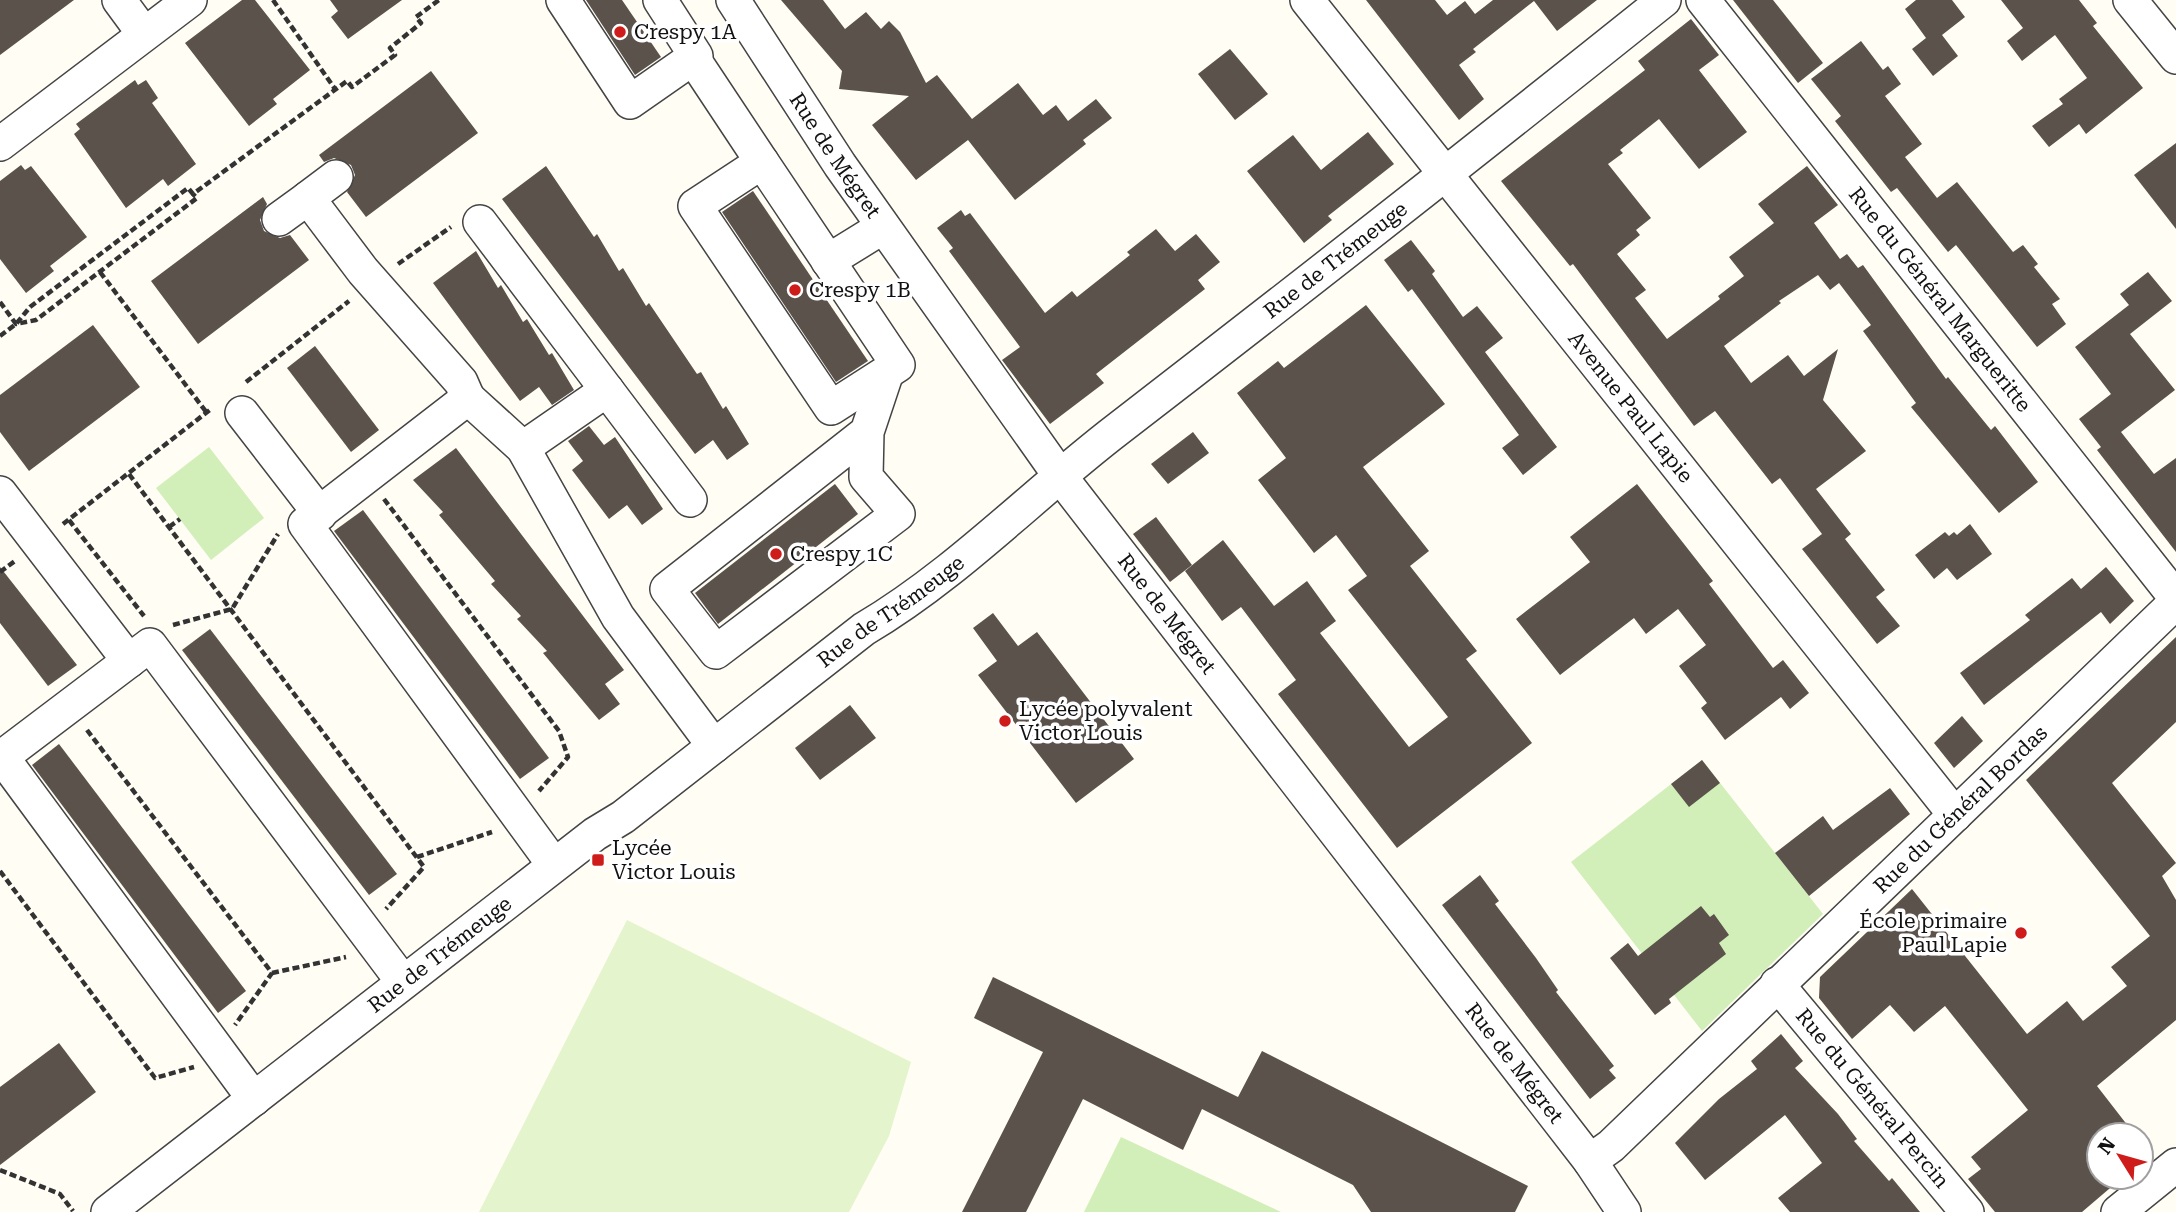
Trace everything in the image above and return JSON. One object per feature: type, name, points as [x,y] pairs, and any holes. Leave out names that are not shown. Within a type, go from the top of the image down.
[{"type":"street","points":[[119,0],[144,34]]},
{"type":"street","points":[[0,144],[190,0]]},
{"type":"street","points":[[562,0],[630,102],[694,58]]},
{"type":"street","points":[[660,0],[696,56],[694,58],[898,365],[831,408],[695,206],[762,162]]},
{"type":"street","name":"Rue de Mégret","points":[[733,0],[883,227],[1060,476],[1590,1161],[1624,1212]]},
{"type":"street","name":"Avenue Paul Lapie","points":[[1307,0],[1955,815]]},
{"type":"street","name":"Rue de Trémeuge","points":[[108,1212],[554,865],[996,531],[1060,476],[1446,175],[1664,0]]},
{"type":"street","name":"Rue du Général Margueritte","points":[[1703,0],[2176,600]]},
{"type":"street","points":[[2130,0],[2176,57]]},
{"type":"street","points":[[279,219],[336,177]]},
{"type":"street","points":[[307,198],[363,271],[461,382],[468,398],[523,447],[618,617],[714,746]]},
{"type":"street","points":[[480,222],[690,500]]},
{"type":"street","points":[[828,261],[883,227]]},
{"type":"street","points":[[867,432],[667,589],[716,652],[898,514],[866,477],[867,432],[887,372]]},
{"type":"street","points":[[523,447],[607,390]]},
{"type":"street","points":[[468,398],[305,524],[554,865]]},
{"type":"street","points":[[227,420],[320,514]]},
{"type":"street","points":[[0,494],[130,661]]},
{"type":"street","name":"Rue du Général Bordas","points":[[1590,1161],[1611,1146],[2176,600]]},
{"type":"street","points":[[254,1099],[2,757],[150,645],[404,982]]},
{"type":"street","name":"Rue du Général Percin","points":[[1777,984],[1967,1212]]},
{"type":"street","points":[[2118,1212],[2176,1165]]},
{"type":"path","points":[[273,0],[335,89]]},
{"type":"path","points":[[193,194],[347,80],[352,87],[395,55],[390,48],[421,23],[416,17],[439,0]]},
{"type":"path","points":[[0,336],[16,324],[30,307],[188,188],[197,198],[36,320],[16,324]]},
{"type":"path","points":[[100,272],[205,414],[227,420]]},
{"type":"path","points":[[0,302],[16,324]]},
{"type":"path","points":[[0,871],[155,1078],[221,1054],[272,973],[372,941],[424,867],[129,474]]},
{"type":"path","points":[[367,478],[559,732],[568,757],[520,819],[416,857]]},
{"type":"path","points":[[169,527],[180,519]]},
{"type":"path","points":[[69,520],[146,619]]},
{"type":"path","points":[[167,626],[232,609],[279,532]]},
{"type":"path","points":[[69,707],[272,973]]},
{"type":"path","points":[[0,1170],[60,1194],[73,1211]]},
{"type":"green space","points":[[209,447],[264,518],[211,560],[156,488]]},
{"type":"green space","points":[[1702,760],[1823,914],[1702,1031],[1571,862]]},
{"type":"green space","points":[[627,920],[911,1062],[889,1136],[849,1212],[479,1212]]},
{"type":"green space","points":[[1121,1137],[1281,1212],[1084,1212]]},
{"type":"building","points":[[0,0],[74,0],[0,55]]},
{"type":"building","points":[[242,0],[255,0],[310,70],[273,99],[277,104],[249,126],[185,43]]},
{"type":"building","points":[[330,0],[402,0],[348,39],[331,17],[338,11]]},
{"type":"building","name":"Crespy 1A","points":[[586,0],[622,0],[661,57],[635,75]]},
{"type":"building","points":[[781,0],[823,0],[845,29],[866,12],[881,29],[889,21],[900,32],[926,83],[937,75],[972,119],[1018,83],[1043,115],[1056,105],[1068,121],[1096,99],[1112,118],[1083,140],[1086,144],[1015,200],[968,140],[916,180],[872,125],[909,96],[839,89],[842,71]]},
{"type":"building","points":[[1366,0],[1435,0],[1447,15],[1465,1],[1475,14],[1493,0],[1597,0],[1557,31],[1534,1],[1473,49],[1476,52],[1459,65],[1484,99],[1459,120]]},
{"type":"building","points":[[1733,0],[1773,0],[1823,63],[1798,83]]},
{"type":"building","points":[[1916,0],[1952,0],[1965,17],[1942,35],[1958,56],[1933,76],[1912,49],[1926,38],[1905,9]]},
{"type":"building","points":[[2001,0],[2079,0],[2097,23],[2093,26],[2143,88],[2086,134],[2079,124],[2049,147],[2032,126],[2063,104],[2059,99],[2087,78],[2055,35],[2022,61],[2007,41],[2023,28]]},
{"type":"building","points":[[1691,19],[1719,55],[1699,70],[1747,132],[1699,169],[1659,119],[1620,150],[1623,153],[1608,164],[1651,218],[1636,230],[1640,235],[1617,254],[1646,290],[1635,298],[1667,339],[1720,299],[1718,296],[1744,276],[1729,257],[1774,223],[1758,204],[1807,166],[1838,205],[1814,223],[1840,259],[1847,254],[1858,268],[1863,265],[1946,379],[1948,377],[1991,430],[1995,426],[2038,482],[1999,513],[1911,407],[1916,403],[1863,331],[1871,325],[1839,283],[1830,290],[1818,275],[1779,301],[1781,303],[1724,346],[1751,383],[1788,355],[1804,376],[1838,349],[1823,400],[1866,451],[1816,489],[1851,534],[1845,539],[1885,590],[1876,597],[1900,626],[1877,644],[1802,549],[1822,534],[1780,478],[1772,484],[1715,411],[1694,426],[1573,264],[1570,266],[1501,181],[1645,70],[1638,61]]},
{"type":"building","points":[[1861,41],[1883,70],[1888,66],[1901,84],[1885,96],[1922,144],[1905,157],[1937,198],[1957,182],[2013,252],[2023,245],[2038,264],[2034,267],[2060,299],[2052,304],[2066,324],[2037,347],[1956,245],[1948,252],[1897,188],[1891,192],[1835,121],[1841,116],[1811,79]]},
{"type":"building","points":[[1230,49],[1268,94],[1235,120],[1198,74]]},
{"type":"building","points":[[431,71],[478,133],[366,217],[347,192],[355,175],[351,165],[334,158],[324,162],[319,155]]},
{"type":"building","points":[[135,80],[138,85],[146,80],[158,98],[152,103],[196,164],[168,186],[163,179],[126,208],[74,134],[80,129],[76,124]]},
{"type":"building","points":[[1368,132],[1394,164],[1328,216],[1332,220],[1304,243],[1247,171],[1293,135],[1321,170]]},
{"type":"building","points":[[2176,143],[2176,229],[2134,175]]},
{"type":"building","points":[[21,165],[25,170],[31,166],[87,237],[50,266],[54,271],[26,293],[0,259],[0,181]]},
{"type":"building","points":[[546,166],[594,237],[597,234],[619,271],[623,268],[646,306],[649,303],[697,374],[701,372],[723,409],[726,406],[749,444],[727,460],[713,440],[695,454],[502,199]]},
{"type":"building","name":"Crespy 1B","points":[[753,191],[868,361],[836,382],[722,212]]},
{"type":"building","points":[[263,197],[267,204],[260,220],[264,231],[280,238],[290,235],[309,260],[198,344],[151,281]]},
{"type":"building","points":[[961,210],[965,216],[970,213],[1045,313],[1072,291],[1077,297],[1130,255],[1127,252],[1156,229],[1175,251],[1196,234],[1220,262],[1198,280],[1205,289],[1096,374],[1104,383],[1050,424],[1002,360],[1020,347],[949,251],[953,248],[937,228]]},
{"type":"building","points":[[1411,240],[1435,271],[1432,274],[1463,317],[1477,306],[1503,338],[1485,352],[1557,447],[1523,475],[1502,448],[1519,435],[1412,289],[1408,292],[1384,260]]},
{"type":"building","points":[[476,251],[523,322],[527,319],[549,355],[552,353],[574,390],[552,405],[539,387],[520,401],[433,283]]},
{"type":"building","points":[[2148,272],[2172,301],[2130,334],[2175,390],[2121,432],[2154,474],[2176,458],[2176,552],[2097,450],[2101,447],[2079,419],[2111,394],[2075,347],[2129,305],[2120,294]]},
{"type":"building","points":[[1366,305],[1445,404],[1363,467],[1429,551],[1410,566],[1477,651],[1466,659],[1532,743],[1397,848],[1278,694],[1296,680],[1241,607],[1222,621],[1185,571],[1223,540],[1274,606],[1307,581],[1336,621],[1320,633],[1409,747],[1448,717],[1348,590],[1367,576],[1336,535],[1314,553],[1258,480],[1286,458],[1237,393],[1278,361],[1284,368]]},
{"type":"building","points":[[93,325],[140,387],[29,471],[0,432],[0,395]]},
{"type":"building","points":[[315,346],[379,430],[351,452],[287,368]]},
{"type":"building","points":[[589,426],[604,445],[615,437],[663,509],[642,525],[627,505],[609,519],[572,470],[583,461],[568,441]]},
{"type":"building","points":[[1193,432],[1209,453],[1168,484],[1151,464]]},
{"type":"building","points":[[456,448],[624,670],[605,684],[620,704],[599,720],[543,653],[547,651],[517,619],[521,616],[491,584],[495,581],[439,515],[443,512],[413,480]]},
{"type":"building","name":"Crespy 1C","points":[[835,484],[858,514],[718,624],[695,593]]},
{"type":"building","points":[[1637,484],[1713,581],[1709,584],[1773,668],[1783,660],[1809,693],[1790,709],[1781,697],[1725,740],[1701,708],[1707,703],[1679,666],[1706,645],[1678,609],[1646,634],[1634,618],[1560,675],[1516,619],[1590,562],[1570,537]]},
{"type":"building","points":[[363,510],[549,758],[520,779],[334,531]]},
{"type":"building","points":[[1156,517],[1192,565],[1170,582],[1133,534]]},
{"type":"building","points":[[1970,524],[1992,554],[1957,580],[1947,568],[1934,579],[1915,555],[1945,532],[1949,536],[1954,532],[1957,535]]},
{"type":"building","points":[[0,567],[77,665],[48,686],[0,623]]},
{"type":"building","points":[[2106,567],[2134,601],[2110,624],[2101,612],[1984,705],[1960,673],[2030,620],[2025,615],[2072,578],[2081,589]]},
{"type":"building","points":[[993,613],[1018,646],[1037,632],[1134,759],[1076,803],[978,675],[997,661],[973,628]]},
{"type":"building","points":[[210,629],[397,874],[369,895],[182,650]]},
{"type":"building","points":[[2176,637],[2176,722],[2112,783],[2176,863],[2162,876],[2176,900],[2176,1020],[2097,1086],[2124,1121],[2085,1121],[2085,1191],[2107,1191],[2082,1212],[1995,1212],[1968,1179],[1981,1169],[1971,1157],[2028,1110],[1945,1006],[1914,1032],[1890,1005],[1852,1039],[1819,998],[1820,977],[1912,889],[2027,1034],[2067,1001],[2083,1021],[2127,986],[2111,967],[2150,936],[2026,780]]},
{"type":"building","points":[[850,705],[876,738],[820,780],[795,748]]},
{"type":"building","points":[[1962,716],[1983,741],[1954,768],[1934,743]]},
{"type":"building","points":[[59,744],[246,991],[218,1013],[32,765]]},
{"type":"building","points":[[1702,760],[1720,783],[1689,807],[1671,784]]},
{"type":"building","points":[[1890,788],[1910,814],[1809,896],[1775,853],[1823,816],[1833,830]]},
{"type":"building","points":[[1480,875],[1499,901],[1495,904],[1536,958],[1558,990],[1556,992],[1614,1066],[1609,1070],[1616,1078],[1590,1099],[1442,905]]},
{"type":"building","points":[[1701,906],[1710,917],[1714,914],[1729,935],[1719,943],[1726,954],[1669,999],[1671,1003],[1655,1015],[1610,958],[1628,943],[1638,956]]},
{"type":"building","points":[[993,977],[1238,1097],[1262,1051],[1528,1186],[1515,1212],[1371,1212],[1353,1185],[1202,1109],[1183,1150],[1083,1099],[1026,1212],[962,1212],[1043,1052],[974,1018]]},
{"type":"building","points":[[1781,1034],[1803,1061],[1795,1068],[1838,1114],[1857,1139],[1854,1141],[1889,1181],[1892,1178],[1920,1212],[1790,1212],[1778,1198],[1822,1163],[1785,1115],[1705,1180],[1675,1143],[1719,1099],[1757,1069],[1751,1061]]},
{"type":"building","points":[[59,1043],[96,1092],[0,1165],[0,1087]]},
{"type":"place","name":"Crespy 1A","points":[[620,32]]},
{"type":"place","name":"Crespy 1B","points":[[795,290]]},
{"type":"place","name":"Crespy 1C","points":[[776,554]]},
{"type":"place","name":"Lycée polyvalent Victor Louis","points":[[1005,721]]},
{"type":"place","name":"Lycée Victor Louis","points":[[598,860]]},
{"type":"place","name":"École primaire Paul Lapie","points":[[2021,933]]}]
